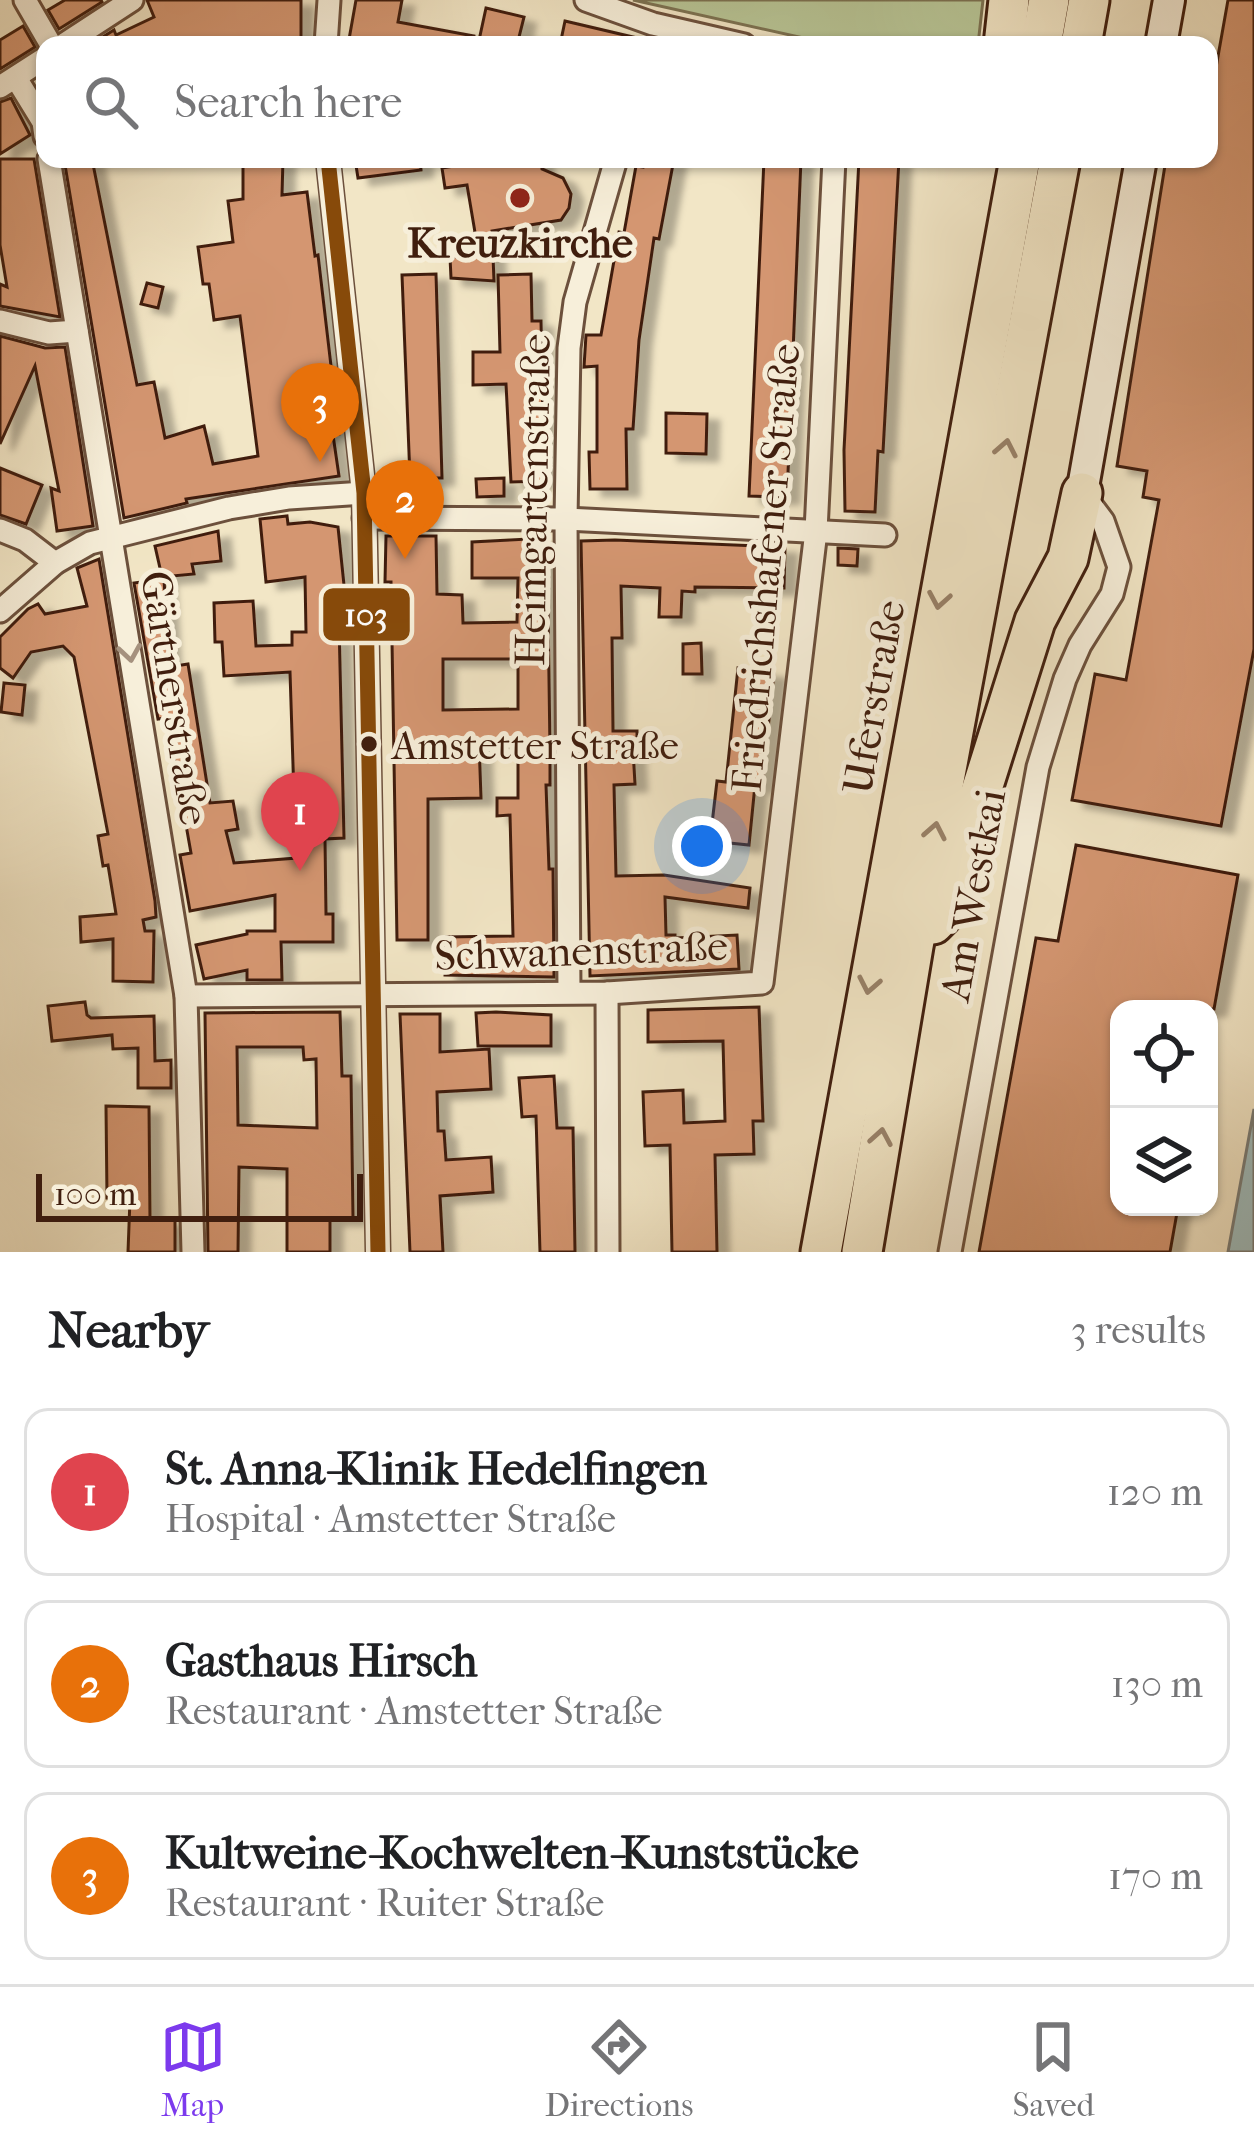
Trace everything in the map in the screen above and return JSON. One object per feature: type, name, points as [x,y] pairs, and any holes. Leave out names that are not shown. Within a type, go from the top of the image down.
[{"type":"highway","points":[[1005,36],[1009,0]]},
{"type":"highway","points":[[1043,36],[1049,0]]},
{"type":"highway","points":[[1083,36],[1089,0]]},
{"type":"highway","points":[[992,168],[985,246],[998,278]]},
{"type":"highway","name":"Uferstraße","points":[[821,1252],[1018,168]]},
{"type":"highway","name":"Uferstraße","points":[[862,1252],[1058,168]]},
{"type":"highway","points":[[914,946],[942,914],[1035,621],[1068,558],[1082,493]]},
{"type":"main road","points":[[1163,36],[1169,0]]},
{"type":"main road","points":[[1082,493],[1139,168]]},
{"type":"street","points":[[25,0],[46,36]]},
{"type":"street","points":[[77,36],[132,0]]},
{"type":"street","points":[[327,36],[329,0]]},
{"type":"street","points":[[586,0],[650,34]]},
{"type":"street","points":[[36,64],[8,82],[36,114]]},
{"type":"street","name":"Gärtnerstraße","points":[[50,168],[186,996],[193,1252]]},
{"type":"street","points":[[329,168],[364,493],[378,1252]]},
{"type":"street","name":"Heimgartenstraße","points":[[569,992],[569,348],[575,302],[613,168]]},
{"type":"street","name":"Friedrichshafener Straße","points":[[762,983],[816,531],[834,168]]},
{"type":"street","points":[[0,320],[49,333],[77,331]]},
{"type":"street","points":[[0,611],[55,563],[90,543],[229,508],[364,493]]},
{"type":"street","points":[[1068,558],[1084,556],[1119,567],[1103,521],[1082,493]]},
{"type":"street","points":[[364,518],[566,518],[885,535]]},
{"type":"street","points":[[0,530],[25,540],[55,563]]},
{"type":"street","name":"Am Westkai","points":[[950,1252],[1038,767],[1064,680],[1112,594],[1119,567]]},
{"type":"street","name":"Schwanenstraße","points":[[186,996],[607,993],[762,983]]},
{"type":"street","points":[[607,993],[608,1252]]},
{"type":"green space","points":[[633,0],[983,0],[979,36],[795,36]]},
{"type":"water","points":[[1254,1109],[1254,1252],[1228,1252]]},
{"type":"building","points":[[65,0],[102,2],[59,29],[48,10]]},
{"type":"building","points":[[147,0],[301,0],[301,36],[104,36],[154,17]]},
{"type":"building","points":[[356,0],[402,0],[398,22],[474,36],[350,36]]},
{"type":"building","points":[[1228,0],[1254,0],[1254,649],[1221,826],[1072,800],[1095,674],[1126,680],[1159,500],[1143,497],[1147,471],[1117,466],[1165,168],[1218,168],[1218,56]]},
{"type":"building","points":[[486,8],[524,17],[519,36],[480,36]]},
{"type":"building","points":[[565,21],[629,36],[562,36]]},
{"type":"building","points":[[23,26],[35,47],[0,69],[0,40]]},
{"type":"building","points":[[11,98],[30,135],[0,154],[0,102]]},
{"type":"building","points":[[0,159],[34,159],[60,317],[0,306],[0,284],[7,287],[0,245]]},
{"type":"building","points":[[66,168],[94,168],[137,385],[154,382],[165,438],[204,426],[213,464],[258,456],[240,316],[214,320],[198,247],[233,242],[228,201],[243,199],[243,168],[283,168],[282,195],[307,192],[339,434],[333,435],[339,476],[186,499],[187,503],[124,518]]},
{"type":"building","points":[[356,168],[421,168],[421,170],[358,178]]},
{"type":"building","name":"Kreuzkirche","points":[[442,168],[542,168],[563,178],[571,194],[561,220],[492,231],[494,281],[451,278],[450,257],[479,256],[467,185],[445,188]]},
{"type":"building","points":[[636,168],[672,168],[659,239],[654,238],[639,340],[633,429],[626,429],[627,489],[590,489],[589,452],[597,452],[597,366],[584,367],[586,335],[601,335],[619,232],[624,233]]},
{"type":"building","points":[[764,168],[801,168],[787,497],[749,496]]},
{"type":"building","points":[[859,168],[899,168],[883,452],[878,451],[875,512],[845,511]]},
{"type":"building","points":[[436,274],[442,478],[410,478],[402,275]]},
{"type":"building","points":[[531,274],[532,321],[541,321],[544,481],[511,482],[506,384],[473,385],[473,352],[500,352],[498,275]]},
{"type":"building","points":[[147,283],[163,287],[158,308],[141,304]]},
{"type":"building","points":[[0,336],[45,348],[65,347],[93,526],[57,531],[51,488],[59,491],[35,366],[0,444]]},
{"type":"building","points":[[666,413],[707,414],[706,454],[666,453]]},
{"type":"building","points":[[0,468],[42,485],[26,524],[0,515]]},
{"type":"building","points":[[504,478],[504,496],[477,497],[476,479]]},
{"type":"building","points":[[287,516],[288,524],[338,527],[344,585],[340,586],[339,623],[344,838],[325,839],[326,914],[333,914],[333,942],[281,942],[282,980],[247,980],[247,970],[204,979],[196,945],[247,931],[275,931],[275,895],[190,911],[180,855],[191,853],[167,718],[158,719],[134,583],[164,579],[169,667],[188,664],[210,803],[233,801],[238,829],[226,831],[234,863],[296,858],[290,672],[224,676],[222,642],[215,642],[214,603],[253,601],[256,646],[292,645],[292,632],[306,632],[305,577],[266,582],[260,519]]},
{"type":"building","points":[[218,531],[221,561],[192,564],[194,574],[162,577],[155,546]]},
{"type":"building","points":[[386,536],[436,536],[437,594],[462,595],[463,623],[517,622],[518,578],[472,578],[472,542],[547,538],[550,785],[546,785],[554,977],[445,975],[445,937],[513,936],[510,815],[497,816],[497,798],[518,798],[518,742],[479,742],[481,798],[428,799],[428,940],[397,940],[391,582],[385,582]],"holes":[[[443,659],[518,659],[518,709],[443,710]]]},
{"type":"building","points":[[581,541],[785,547],[784,588],[695,587],[695,592],[682,591],[681,617],[659,617],[660,588],[621,586],[622,638],[612,638],[613,731],[637,731],[635,784],[614,785],[616,876],[664,875],[750,888],[748,908],[665,897],[666,935],[737,935],[739,969],[590,976]]},
{"type":"building","points":[[838,548],[858,549],[857,566],[838,565]]},
{"type":"building","points":[[99,559],[155,901],[156,917],[143,920],[145,931],[154,931],[153,982],[113,981],[113,939],[81,942],[80,917],[116,914],[98,836],[108,834],[74,657],[63,646],[31,652],[13,678],[0,668],[0,637],[28,609],[38,604],[45,614],[87,606],[77,568]]},
{"type":"building","points":[[701,643],[702,674],[683,674],[683,644]]},
{"type":"building","points":[[738,668],[774,672],[762,786],[755,785],[749,845],[710,841],[717,781],[726,782]]},
{"type":"building","points":[[4,683],[25,685],[22,715],[1,712]]},
{"type":"building","points":[[1076,845],[1238,875],[1216,1000],[1110,1000],[1110,1216],[1176,1216],[1170,1252],[979,1252],[1036,938],[1058,941]]},
{"type":"building","points":[[85,1002],[91,1018],[154,1016],[155,1061],[171,1060],[171,1088],[138,1088],[138,1048],[113,1049],[112,1035],[52,1041],[48,1006]]},
{"type":"building","points":[[759,1007],[763,1121],[753,1121],[754,1154],[715,1155],[717,1252],[672,1252],[670,1145],[645,1146],[643,1092],[683,1090],[684,1123],[725,1121],[723,1041],[648,1042],[648,1010]]},
{"type":"building","points":[[340,1012],[342,1076],[351,1076],[353,1218],[330,1218],[330,1252],[287,1252],[287,1169],[239,1167],[238,1252],[208,1252],[205,1013]],"holes":[[[237,1047],[303,1047],[304,1060],[316,1059],[317,1128],[238,1125]]]},
{"type":"building","points":[[476,1013],[551,1015],[551,1046],[478,1046]]},
{"type":"building","points":[[400,1014],[440,1014],[440,1052],[489,1049],[491,1089],[437,1092],[438,1131],[444,1131],[446,1160],[491,1157],[493,1192],[440,1196],[443,1252],[410,1252]]},
{"type":"building","points":[[554,1076],[557,1128],[573,1128],[575,1252],[540,1252],[536,1116],[522,1117],[519,1078]]},
{"type":"building","points":[[106,1106],[149,1107],[150,1220],[175,1220],[175,1252],[128,1252],[130,1199],[107,1198]]},
{"type":"transit line","name":"103","points":[[329,168],[364,493],[378,1252]]},
{"type":"place","name":"Kreuzkirche","points":[[520,198]]},
{"type":"place","name":"Kultweine-Kochwelten-Kunststücke","points":[[320,462]]},
{"type":"place","name":"Gasthaus Hirsch","points":[[405,559]]},
{"type":"place","name":"Amstetter Straße","points":[[369,744]]},
{"type":"place","name":"St. Anna-Klinik Hedelfingen","points":[[300,871]]}]
